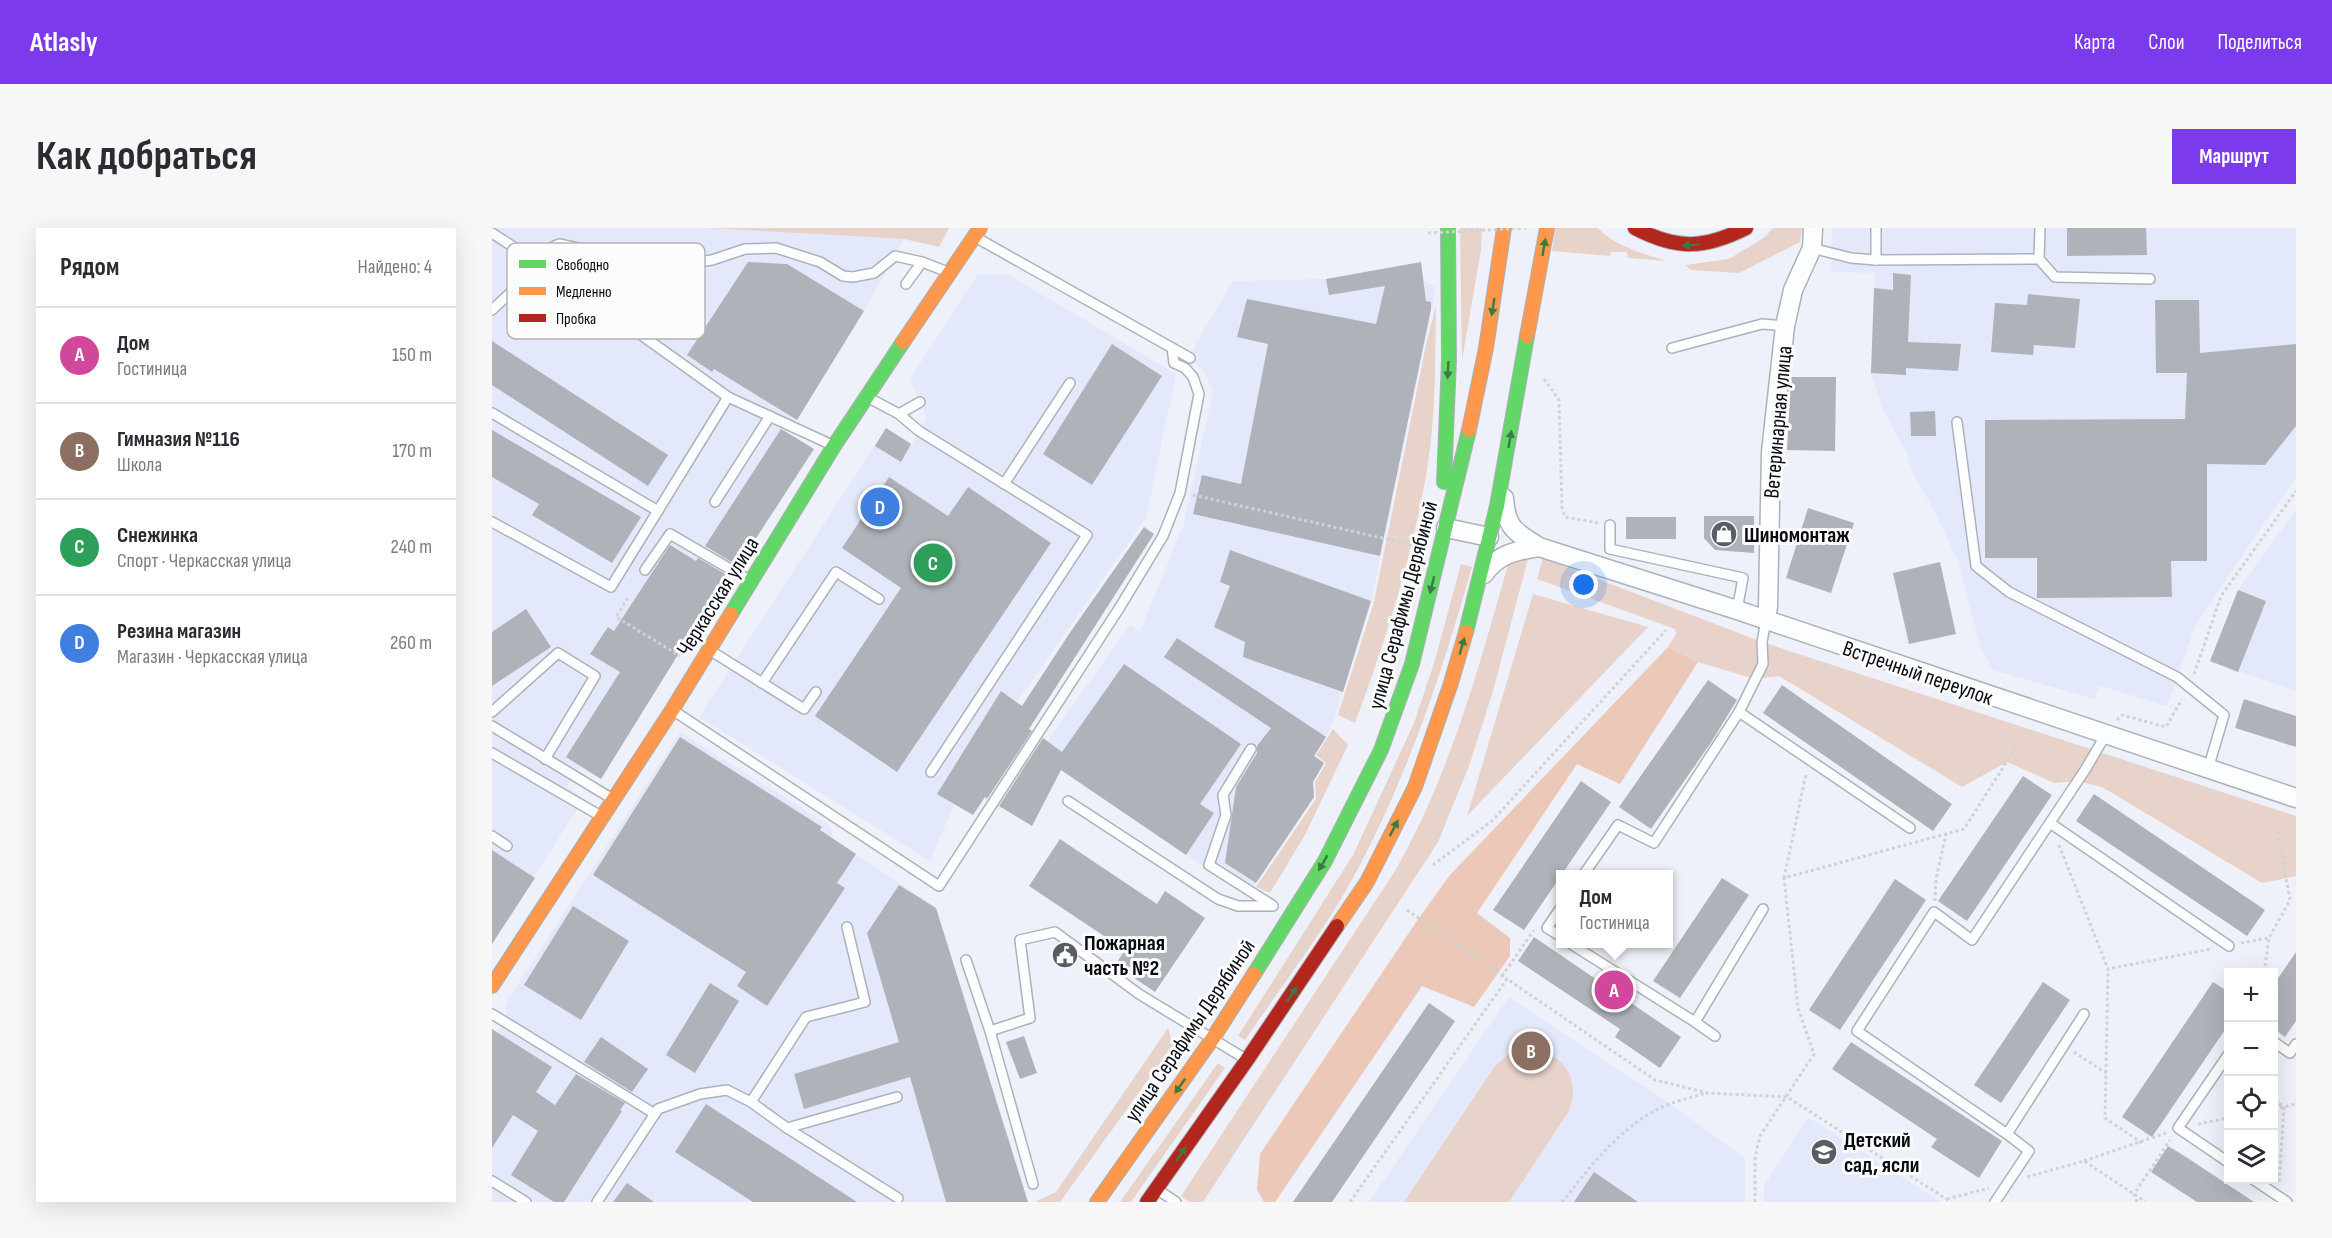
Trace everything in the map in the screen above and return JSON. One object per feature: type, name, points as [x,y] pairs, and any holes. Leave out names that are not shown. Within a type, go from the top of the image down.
[{"type":"main road","points":[[1447,524],[1443,469],[1449,360],[1448,228]]},
{"type":"main road","name":"улица Серафимы Дерябиной","points":[[1097,1202],[1213,1038],[1325,861],[1381,750],[1412,664],[1447,524],[1486,348],[1504,228]]},
{"type":"main road","points":[[1147,1202],[1247,1060],[1367,882],[1415,787],[1450,686],[1480,581],[1504,475],[1547,228]]},
{"type":"main road","points":[[1635,228],[1653,238],[1679,246],[1713,243],[1746,228]]},
{"type":"main road","name":"Черкасская улица","points":[[492,986],[672,710],[834,446],[977,232]]},
{"type":"street","name":"Ветеринарная улица","points":[[1766,620],[1771,452],[1785,326],[1793,290],[1812,248],[1813,228]]},
{"type":"street","name":"Встречный переулок","points":[[1504,475],[1506,517],[1515,532],[1539,547],[1737,610],[2105,736],[2296,798]]},
{"type":"street","points":[[1447,524],[1490,537]]},
{"type":"street","name":"Встречный переулок","points":[[1480,581],[1491,564],[1501,556],[1513,551],[1539,547]]},
{"type":"lane","points":[[1876,228],[1876,260]]},
{"type":"lane","points":[[2040,228],[2039,260],[2055,277],[2150,279]]},
{"type":"lane","points":[[977,232],[1190,358]]},
{"type":"lane","points":[[492,233],[508,243]]},
{"type":"lane","points":[[705,261],[745,249],[776,248],[820,262],[843,276],[853,277],[874,273],[895,256],[922,262],[949,272]]},
{"type":"lane","points":[[1812,248],[1851,258],[1876,260],[2039,260]]},
{"type":"lane","points":[[906,284],[922,262]]},
{"type":"lane","points":[[492,310],[507,296]]},
{"type":"lane","points":[[1672,348],[1762,324],[1785,326]]},
{"type":"lane","points":[[646,339],[728,397],[834,446]]},
{"type":"lane","points":[[672,710],[939,886],[1163,536],[1180,493],[1199,394],[1193,377],[1185,368],[1174,363],[1172,348]]},
{"type":"lane","points":[[1004,484],[1070,383]]},
{"type":"lane","points":[[492,522],[611,587],[728,397]]},
{"type":"lane","points":[[867,397],[899,414],[919,431],[1087,535],[931,772]]},
{"type":"lane","points":[[899,414],[920,402]]},
{"type":"lane","points":[[492,413],[658,511]]},
{"type":"lane","points":[[715,502],[770,416]]},
{"type":"lane","points":[[1957,422],[1976,566],[2009,592],[2177,677],[2224,715],[2208,769]]},
{"type":"lane","points":[[1610,525],[1610,549],[1743,578],[1737,610]]},
{"type":"lane","points":[[645,570],[670,534],[751,581]]},
{"type":"lane","points":[[762,683],[836,572],[879,599]]},
{"type":"lane","points":[[1587,870],[1618,825],[1654,843],[1738,712],[1763,664],[1762,642],[1766,620]]},
{"type":"lane","points":[[709,649],[804,710],[816,692]]},
{"type":"lane","points":[[492,712],[558,653],[595,676],[545,759]]},
{"type":"lane","points":[[1738,712],[1910,828]]},
{"type":"lane","points":[[492,726],[613,799]]},
{"type":"lane","points":[[1995,1202],[2029,1151],[1857,1031],[1934,912],[1972,940],[2092,760],[2105,736]]},
{"type":"lane","points":[[1251,749],[1223,795],[1226,815],[1209,865],[1290,916]]},
{"type":"lane","points":[[492,753],[601,817]]},
{"type":"lane","points":[[1068,801],[1218,899],[1238,906],[1273,906]]},
{"type":"lane","points":[[2050,823],[2229,946]]},
{"type":"lane","points":[[492,836],[507,846]]},
{"type":"lane","points":[[1695,1022],[1763,909]]},
{"type":"lane","points":[[1556,915],[1547,928],[1556,934]]},
{"type":"lane","points":[[751,1102],[806,1017],[865,1002],[847,927]]},
{"type":"lane","points":[[990,1031],[1030,1018],[1020,940],[1055,932],[1150,1001],[1247,1060]]},
{"type":"lane","points":[[1577,948],[1715,1036]]},
{"type":"lane","points":[[966,960],[990,1031],[1033,1184]]},
{"type":"lane","points":[[492,1014],[655,1114]]},
{"type":"lane","points":[[2007,1134],[2084,1014]]},
{"type":"lane","points":[[2278,1045],[2290,1053],[2296,1044]]},
{"type":"lane","points":[[2224,1062],[2178,1128],[2224,1159]]},
{"type":"lane","points":[[597,1202],[658,1109],[700,1094],[727,1090],[751,1102],[787,1128],[898,1198]]},
{"type":"lane","points":[[787,1128],[897,1097]]},
{"type":"lane","points":[[492,1181],[526,1202]]},
{"type":"lane","points":[[2261,1184],[2287,1202]]},
{"type":"lane","points":[[1156,1189],[1176,1202]]},
{"type":"path","points":[[1428,233],[1526,228]]},
{"type":"path","points":[[1543,378],[1558,400],[1564,517],[1610,525]]},
{"type":"path","points":[[2105,736],[2122,715],[2166,727],[2189,686],[2221,597],[2296,491]]},
{"type":"path","points":[[1180,493],[1422,547]]},
{"type":"path","points":[[628,598],[616,616],[678,655]]},
{"type":"path","points":[[1433,865],[1492,821],[1666,630]]},
{"type":"path","points":[[1784,878],[1964,829],[2016,747]]},
{"type":"path","points":[[1755,1202],[1755,1158],[1760,1136],[1814,1054],[1798,1008],[1784,878],[1809,760]]},
{"type":"path","points":[[2050,823],[2108,969],[2105,1118],[2142,1143]]},
{"type":"path","points":[[2265,968],[2269,938],[2290,900],[2277,828]]},
{"type":"path","points":[[1934,912],[1936,879],[1947,834]]},
{"type":"path","points":[[1407,909],[1655,1080],[1708,1093],[1787,1096],[1949,1201],[2142,1143],[2178,1128],[2224,1119]]},
{"type":"path","points":[[1502,976],[1535,928],[1547,928]]},
{"type":"path","points":[[2108,969],[2269,938]]},
{"type":"path","points":[[1350,1202],[1507,979]]},
{"type":"path","points":[[2064,1046],[2106,1072]]},
{"type":"path","points":[[1562,1202],[1605,1150],[1645,1117],[1670,1104],[1708,1093]]},
{"type":"path","points":[[2278,1103],[2284,1107]]},
{"type":"path","points":[[2278,1108],[2296,1104]]},
{"type":"path","points":[[2278,1196],[2284,1107]]},
{"type":"path","points":[[2134,1194],[2178,1128]]},
{"type":"path","points":[[2084,1161],[2146,1202]]},
{"type":"path","points":[[2134,1194],[2138,1202]]},
{"type":"shaded area","points":[[492,228],[708,228],[904,239],[864,311],[788,432],[814,449],[727,580],[729,582],[683,655],[679,653],[601,779],[581,767],[566,787],[584,798],[492,944]]},
{"type":"shaded area","points":[[708,228],[949,228],[939,247],[904,239]]},
{"type":"shaded area","points":[[1460,228],[1482,228],[1481,250],[1462,360]]},
{"type":"shaded area","points":[[1555,228],[1598,228],[1621,245],[1666,261],[1628,258],[1627,252],[1611,252],[1610,256],[1552,251]]},
{"type":"shaded area","points":[[1773,228],[1802,228],[1800,242],[1739,273],[1691,270],[1685,265],[1729,259],[1765,237]]},
{"type":"shaded area","points":[[1832,228],[2296,228],[2296,477],[2196,624],[2167,706],[2100,686],[2094,699],[1993,670],[1981,650],[1958,561],[1933,508],[1911,470],[1907,454],[1882,407],[1871,373],[1875,273],[1831,272]]},
{"type":"shaded area","points":[[1421,262],[1423,280],[1436,288],[1371,601],[1333,721],[1314,756],[1324,763],[1313,782],[1314,797],[1256,883],[1247,889],[1228,883],[1038,754],[1130,625],[1140,631],[1183,526],[1213,391],[1204,372],[1190,358],[1195,345],[1233,281],[1326,279]]},
{"type":"shaded area","points":[[978,274],[1009,275],[1176,374],[1146,518],[1017,702],[954,805],[930,861],[699,717],[886,428],[912,444],[927,418],[910,379]]},
{"type":"shaded area","points":[[1436,306],[1432,429],[1421,502],[1397,598],[1355,723],[1338,715],[1374,602]]},
{"type":"shaded area","points":[[2296,510],[2296,691],[2210,661],[2238,590]]},
{"type":"shaded area","points":[[1543,558],[1762,642],[2296,816],[2296,876],[2262,883],[2102,787],[2078,781],[2054,783],[2007,762],[1962,787],[1779,676],[1755,679],[1698,662],[1668,647],[1676,634],[1675,629],[1537,579]]},
{"type":"shaded area","points":[[1528,559],[1493,691],[1469,766],[1438,842],[1203,1202],[1189,1202],[1181,1196],[1395,871],[1432,797],[1447,759],[1474,680],[1509,561]]},
{"type":"shaded area","points":[[1461,564],[1472,567],[1449,642],[1425,717],[1380,826],[1336,907],[1245,1040],[1238,1036],[1353,855],[1414,723],[1435,660]]},
{"type":"shaded area","points":[[1533,594],[1648,627],[1467,816]]},
{"type":"shaded area","points":[[1668,647],[1698,662],[1620,784],[1577,764],[1477,913],[1510,938],[1510,956],[1474,1007],[1422,986],[1275,1202],[1264,1202],[1257,1190],[1260,1154],[1450,875]]},
{"type":"shaded area","points":[[1333,729],[1348,745],[1305,835],[1270,893],[1256,887],[1316,799],[1315,782],[1326,763],[1316,755]]},
{"type":"shaded area","points":[[680,732],[829,825],[834,839],[936,908],[1026,1196],[1023,1202],[492,1202],[492,1039],[504,1021],[507,1010],[505,1005]]},
{"type":"shaded area","points":[[1509,997],[1670,1104],[1745,1158],[1745,1202],[1369,1202]]},
{"type":"shaded area","points":[[1168,1028],[1173,1045],[1060,1202],[1035,1202],[1056,1192]]},
{"type":"shaded area","points":[[1529,1049],[1552,1056],[1567,1069],[1573,1088],[1572,1099],[1569,1111],[1509,1202],[1404,1202],[1495,1066],[1510,1053]]},
{"type":"shaded area","points":[[1218,1063],[1225,1068],[1131,1202],[1120,1202]]},
{"type":"shaded area","name":"Детский сад, ясли","points":[[1808,1117],[1941,1202],[1764,1202],[1764,1186]]},
{"type":"building","points":[[2067,228],[2146,228],[2147,255],[2067,256]]},
{"type":"building","points":[[748,262],[787,264],[864,311],[797,420],[714,369],[712,372],[687,355],[697,339],[705,339],[705,328]]},
{"type":"building","points":[[1421,262],[1426,301],[1431,302],[1431,309],[1380,556],[1193,514],[1202,475],[1241,484],[1268,344],[1237,337],[1247,299],[1376,324],[1385,286],[1329,295],[1326,279]]},
{"type":"building","points":[[1893,273],[1911,275],[1908,342],[1961,344],[1958,371],[1906,368],[1906,375],[1871,373],[1874,288],[1893,290]]},
{"type":"building","points":[[2028,294],[2080,299],[2075,348],[2034,345],[2033,355],[1991,352],[1995,303],[2027,305]]},
{"type":"building","points":[[2155,300],[2199,300],[2200,353],[2296,344],[2296,426],[2265,465],[2207,464],[2207,561],[2171,561],[2172,597],[2037,598],[2037,558],[1985,558],[1985,420],[2185,419],[2187,373],[2156,373]]},
{"type":"building","points":[[492,341],[668,455],[648,486],[492,385]]},
{"type":"building","points":[[1112,344],[1162,376],[1092,485],[1043,454]]},
{"type":"building","points":[[1791,377],[1836,377],[1835,451],[1787,450]]},
{"type":"building","points":[[1935,411],[1936,436],[1911,436],[1910,412]]},
{"type":"building","points":[[886,428],[911,444],[901,462],[875,446]]},
{"type":"building","points":[[781,429],[814,449],[738,566],[705,546]]},
{"type":"building","points":[[492,430],[641,517],[612,563],[532,515],[539,504],[492,477]]},
{"type":"building","points":[[889,477],[948,516],[968,487],[1051,543],[897,772],[815,716],[901,588],[842,548]]},
{"type":"building","points":[[1808,508],[1854,523],[1831,593],[1786,578]]},
{"type":"building","points":[[1704,516],[1754,516],[1754,553],[1715,550],[1704,538]]},
{"type":"building","points":[[1626,517],[1676,517],[1676,539],[1626,539]]},
{"type":"building","points":[[1144,527],[1154,534],[1029,729],[1032,731],[987,799],[985,797],[973,815],[937,794],[1001,691],[1022,706]]},
{"type":"building","points":[[670,545],[696,561],[698,558],[730,577],[683,655],[679,653],[601,779],[566,757],[620,672],[590,654],[608,627],[614,631]]},
{"type":"building","points":[[1230,550],[1371,601],[1343,692],[1243,657],[1245,642],[1214,627],[1230,586],[1220,582]]},
{"type":"building","points":[[1940,562],[1956,634],[1909,644],[1893,573]]},
{"type":"building","points":[[2238,590],[2266,601],[2238,672],[2210,661]]},
{"type":"building","points":[[526,609],[551,647],[492,686],[492,632]]},
{"type":"building","points":[[1177,638],[1326,737],[1314,756],[1324,763],[1313,782],[1314,797],[1256,883],[1225,863],[1236,787],[1257,753],[1257,746],[1271,728],[1164,657]]},
{"type":"building","points":[[1124,664],[1241,744],[1200,804],[1214,813],[1186,855],[1061,770],[1032,826],[999,806],[1043,738],[1062,752]]},
{"type":"building","points":[[1708,680],[1737,700],[1712,741],[1651,829],[1619,807]]},
{"type":"building","points":[[1782,685],[1952,804],[1933,831],[1763,713]]},
{"type":"building","points":[[2244,699],[2296,716],[2296,747],[2235,728]]},
{"type":"building","points":[[680,737],[822,827],[820,830],[856,854],[837,883],[845,888],[767,1006],[737,986],[746,972],[593,875]]},
{"type":"building","points":[[2023,776],[2052,795],[1967,921],[1938,901]]},
{"type":"building","points":[[1581,781],[1611,802],[1565,870],[1556,870],[1556,883],[1524,930],[1493,910]]},
{"type":"building","points":[[2094,794],[2265,910],[2247,936],[2076,821]]},
{"type":"building","points":[[1060,839],[1157,904],[1165,891],[1205,918],[1155,992],[1115,965],[1125,950],[1029,886]]},
{"type":"building","points":[[492,850],[535,878],[492,944]]},
{"type":"building","points":[[1722,878],[1749,895],[1680,998],[1653,981]]},
{"type":"building","points":[[1895,879],[1926,900],[1840,1030],[1809,1010]]},
{"type":"building","points":[[899,885],[936,908],[1028,1202],[946,1202],[910,1077],[804,1109],[794,1074],[899,1042],[867,933]]},
{"type":"building","points":[[573,906],[629,941],[581,1020],[524,985]]},
{"type":"building","points":[[1534,937],[1681,1037],[1660,1068],[1615,1037],[1620,1029],[1518,961]]},
{"type":"building","points":[[2296,952],[2296,1021],[2285,1037],[2278,1032],[2278,978]]},
{"type":"building","points":[[2043,982],[2070,1000],[2001,1103],[1974,1085]]},
{"type":"building","points":[[2213,982],[2224,989],[2224,1031],[2152,1137],[2122,1117]]},
{"type":"building","points":[[710,983],[739,1001],[695,1073],[666,1055]]},
{"type":"building","points":[[1429,1003],[1455,1021],[1332,1202],[1293,1202]]},
{"type":"building","points":[[492,1029],[552,1067],[536,1092],[555,1105],[576,1074],[625,1103],[564,1202],[554,1202],[511,1175],[538,1131],[513,1115],[492,1148]]},
{"type":"building","points":[[1024,1036],[1037,1073],[1020,1079],[1006,1042]]},
{"type":"building","points":[[601,1037],[648,1069],[632,1092],[584,1062]]},
{"type":"building","points":[[1851,1042],[2002,1141],[1979,1178],[1931,1147],[1937,1139],[1832,1069]]},
{"type":"building","points":[[706,1104],[857,1202],[753,1202],[675,1152]]},
{"type":"building","points":[[2168,1146],[2254,1202],[2197,1202],[2151,1172]]},
{"type":"building","points":[[1594,1172],[1638,1202],[1574,1202]]},
{"type":"building","points":[[627,1183],[654,1202],[613,1202]]},
{"type":"traffic: fast","points":[[1444,482],[1449,360],[1448,228]]},
{"type":"traffic: fast","points":[[1466,632],[1497,506],[1527,336]]},
{"type":"traffic: fast","points":[[731,614],[834,446],[903,342]]},
{"type":"traffic: fast","points":[[1254,974],[1325,861],[1381,750],[1412,664],[1469,430]]},
{"type":"traffic: slow","points":[[903,342],[980,228]]},
{"type":"traffic: slow","points":[[1469,430],[1486,348],[1504,228]]},
{"type":"traffic: slow","points":[[1527,336],[1547,228]]},
{"type":"traffic: slow","points":[[492,986],[672,710],[731,614]]},
{"type":"traffic: slow","points":[[1337,926],[1367,882],[1415,787],[1466,632]]},
{"type":"traffic: slow","points":[[1097,1202],[1213,1038],[1254,974]]},
{"type":"traffic: jam","points":[[1635,228],[1664,240],[1690,244],[1717,240],[1746,228]]},
{"type":"traffic: jam","points":[[1147,1202],[1247,1060],[1337,926]]},
{"type":"place","name":"Резина магазин","points":[[880,507]]},
{"type":"place","name":"Шиномонтаж","points":[[1724,534]]},
{"type":"place","name":"Снежинка","points":[[933,563]]},
{"type":"place","name":"Пожарная часть №2","points":[[1065,955]]},
{"type":"place","name":"Дом","points":[[1614,990]]},
{"type":"place","name":"Гимназия №116","points":[[1531,1051]]},
{"type":"place","name":"Детский сад, ясли","points":[[1824,1152]]}]
